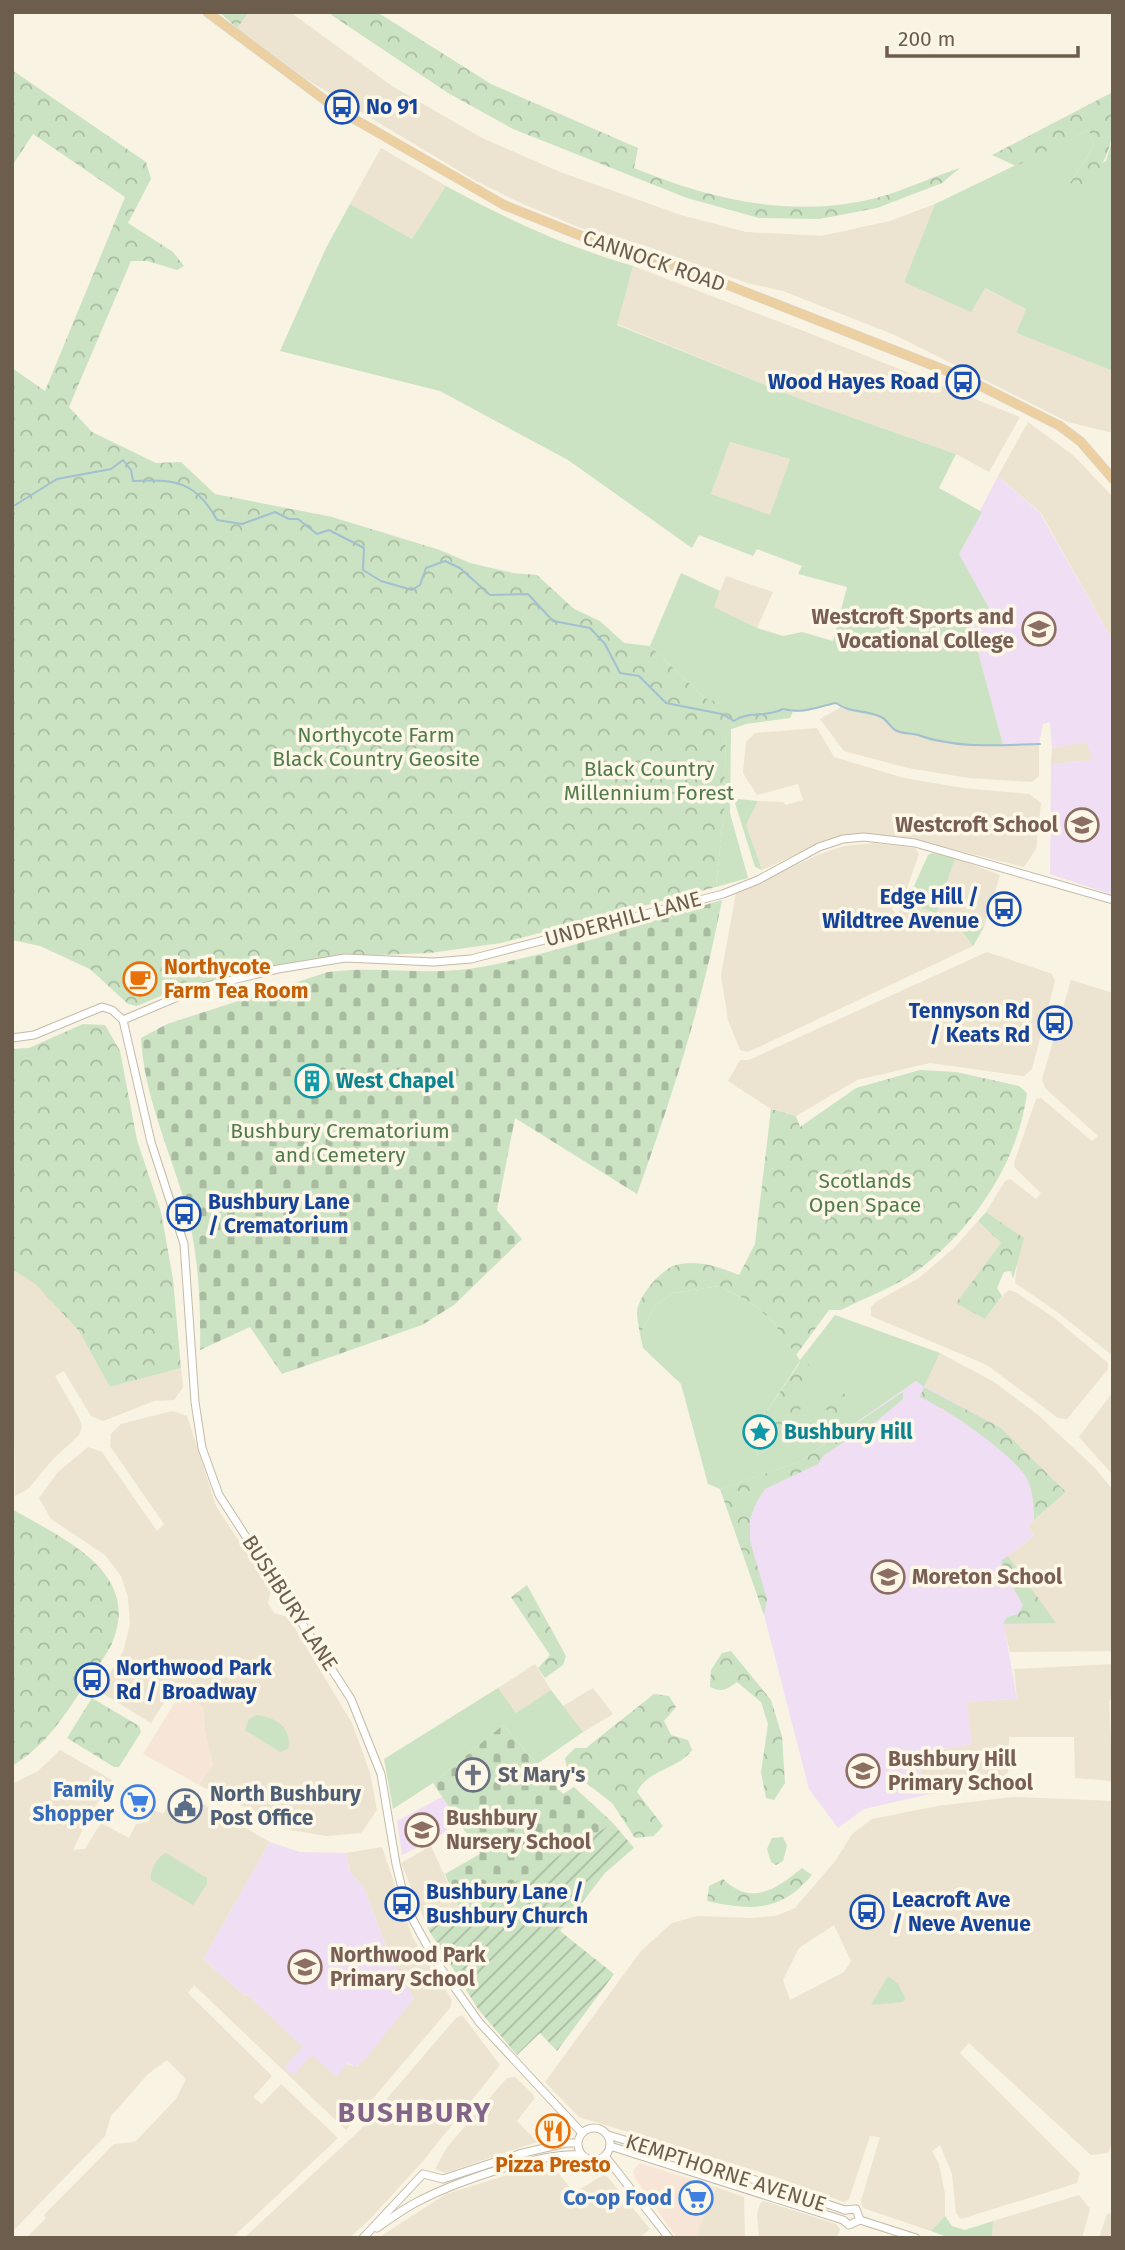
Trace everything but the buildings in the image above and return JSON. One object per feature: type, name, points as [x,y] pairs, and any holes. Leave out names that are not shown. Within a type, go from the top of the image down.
[{"type":"highway","name":"CANNOCK ROAD","points":[[207,12],[243,42],[337,109],[504,205],[584,237],[697,273],[965,378],[1060,426],[1081,442],[1113,479]]},
{"type":"street","name":"UNDERHILL LANE","points":[[123,1020],[200,988],[318,962],[364,958],[434,962],[490,955],[723,894],[758,880],[819,847],[854,838],[915,843],[1113,900]]},
{"type":"street","points":[[12,1038],[34,1035],[102,1007],[112,1010],[123,1020]]},
{"type":"street","name":"BUSHBURY LANE","points":[[123,1020],[151,1142],[184,1244],[195,1402],[202,1448],[219,1494],[351,1699],[381,1774],[396,1864],[407,1909],[435,1960],[471,2011],[582,2133]]},
{"type":"street","points":[[365,2236],[415,2203],[439,2192],[522,2164],[568,2154],[582,2155],[592,2160],[605,2156],[610,2146],[608,2136],[596,2127],[582,2133],[578,2143],[582,2155]]},
{"type":"street","name":"KEMPTHORNE AVENUE","points":[[608,2136],[726,2170],[845,2210]]},
{"type":"street","points":[[365,2236],[419,2176],[427,2173],[437,2178],[451,2177],[519,2154],[566,2143],[578,2143]]},
{"type":"street","name":"KEMPTHORNE AVENUE","points":[[610,2146],[843,2220]]},
{"type":"street","points":[[605,2156],[669,2238]]},
{"type":"street","points":[[437,2178],[439,2192]]},
{"type":"street","points":[[860,2220],[856,2209],[845,2210],[843,2220],[851,2225],[860,2220],[916,2238]]},
{"type":"shaded area","points":[[249,12],[290,12],[392,86],[482,138],[560,172],[681,215],[746,232],[821,236],[890,221],[935,204],[904,282],[984,288],[1026,309],[1016,333],[1113,371],[1113,433],[1068,422],[895,335],[783,291],[747,283],[644,245],[588,231],[523,204],[476,181],[306,79],[237,28]]},
{"type":"shaded area","points":[[381,148],[446,186],[412,239],[350,204]]},
{"type":"shaded area","points":[[633,266],[1020,417],[989,472],[956,454],[808,402],[617,324]]},
{"type":"shaded area","points":[[1028,422],[1074,456],[1113,497],[1113,641],[1041,513],[998,476]]},
{"type":"shaded area","points":[[730,442],[790,459],[770,516],[711,494]]},
{"type":"shaded area","name":"Westcroft Sports and Vocational College","points":[[998,476],[1040,513],[1113,641],[1113,895],[1050,874],[1051,764],[1093,760],[1087,742],[1052,748],[1050,722],[1043,724],[1039,744],[1003,745],[969,618],[989,608],[958,554]]},
{"type":"shaded area","points":[[726,576],[773,592],[757,628],[714,607]]},
{"type":"shaded area","points":[[841,707],[848,711],[884,718],[900,733],[916,735],[932,742],[945,741],[961,746],[1039,744],[1039,776],[1032,782],[969,778],[908,768],[844,751],[820,719]]},
{"type":"shaded area","points":[[817,728],[834,757],[904,778],[963,788],[1029,794],[1041,803],[1036,849],[1024,867],[908,838],[864,835],[825,841],[762,870],[746,825],[758,801],[783,802],[786,805],[803,800],[798,784],[757,795],[743,773],[746,742],[755,733]]},
{"type":"shaded area","points":[[1087,742],[1094,760],[1051,764],[1052,748]]},
{"type":"shaded area","points":[[874,843],[915,848],[919,854],[905,894],[892,909],[896,914],[906,904],[937,913],[955,858],[1000,875],[984,927],[964,921],[960,929],[973,946],[748,1052],[740,1050],[728,1020],[721,975],[736,893],[820,854],[844,846]]},
{"type":"shaded area","points":[[987,952],[1052,974],[1055,981],[1032,1069],[1024,1076],[930,1063],[857,1080],[796,1116],[771,1109],[728,1081],[740,1060],[749,1060]]},
{"type":"shaded area","points":[[1071,980],[1113,993],[1113,1356],[1015,1283],[1019,1246],[1024,1238],[986,1212],[1005,1181],[1010,1179],[1036,1199],[1041,1193],[1015,1168],[1014,1163],[1036,1099],[1041,1098],[1092,1141],[1098,1136],[1045,1088],[1042,1079]]},
{"type":"shaded area","points":[[978,1221],[1001,1243],[957,1303],[985,1319],[1005,1293],[1009,1290],[1017,1293],[1053,1317],[1108,1363],[1108,1369],[1067,1419],[1058,1418],[987,1365],[871,1316],[871,1307],[877,1301],[919,1278],[954,1248]]},
{"type":"shaded area","points":[[12,1268],[35,1284],[79,1331],[110,1387],[181,1368],[183,1387],[174,1400],[154,1401],[103,1421],[91,1416],[64,1371],[55,1376],[79,1418],[82,1426],[79,1435],[53,1459],[28,1489],[15,1496]]},
{"type":"shaded area","points":[[940,1353],[994,1382],[1038,1415],[1094,1467],[1113,1490],[1113,1651],[1010,1652],[1003,1624],[1008,1556],[1034,1536],[1028,1526],[1066,1492],[1001,1428],[924,1387]]},
{"type":"shaded area","name":"Moreton School","points":[[916,1381],[1001,1428],[1066,1492],[1028,1526],[1034,1536],[1008,1556],[1056,1623],[1004,1625],[1017,1699],[967,1702],[972,1744],[917,1754],[925,1795],[864,1809],[838,1828],[809,1789],[760,1599],[720,1489],[799,1462]]},
{"type":"shaded area","points":[[1113,1392],[1113,1475],[1079,1437]]},
{"type":"shaded area","points":[[172,1411],[187,1416],[216,1506],[271,1590],[268,1603],[274,1613],[288,1617],[352,1723],[370,1773],[377,1810],[361,1833],[326,1836],[291,1830],[199,1785],[213,1765],[205,1732],[203,1707],[181,1694],[172,1690],[151,1723],[99,1691],[123,1652],[130,1624],[128,1597],[121,1576],[105,1555],[51,1519],[39,1498],[58,1472],[88,1447],[102,1452],[157,1531],[164,1524],[110,1446],[111,1434],[121,1424]]},
{"type":"shaded area","points":[[535,1664],[551,1690],[516,1713],[498,1688]]},
{"type":"shaded area","points":[[1113,1664],[1113,1699],[1109,1700],[1113,1781],[1075,1778],[1074,1737],[1009,1737],[1008,1772],[994,1786],[925,1795],[917,1754],[972,1744],[966,1702],[1017,1699],[1014,1669]]},
{"type":"shaded area","points":[[593,1688],[613,1714],[583,1732],[563,1706]]},
{"type":"shaded area","points":[[181,1693],[203,1707],[205,1732],[213,1765],[199,1785],[143,1754]]},
{"type":"shaded area","points":[[60,1750],[112,1780],[89,1816],[73,1850],[85,1849],[101,1823],[129,1838],[136,1824],[148,1822],[154,1810],[163,1814],[178,1790],[270,1842],[203,1959],[245,1996],[247,1994],[312,2055],[357,2067],[414,1998],[391,1959],[364,1888],[350,1872],[346,1853],[382,1847],[412,1936],[452,2000],[450,2008],[346,2130],[194,1985],[188,1993],[272,2076],[253,2097],[262,2104],[281,2084],[338,2138],[232,2238],[26,2238],[46,2218],[44,2215],[114,2144],[135,2142],[176,2099],[186,2079],[167,2060],[148,2074],[111,2116],[105,2136],[12,2232],[12,1784],[38,1771]]},
{"type":"shaded area","name":"Bushbury Nursery School","points":[[442,1797],[458,1821],[438,1837],[402,1855],[397,1821]]},
{"type":"shaded area","points":[[1013,1797],[1113,1801],[1113,2140],[1108,2153],[1091,2155],[969,2043],[960,2053],[1080,2173],[1077,2183],[961,2219],[956,2213],[952,2174],[940,2145],[932,2151],[939,2164],[945,2194],[945,2216],[931,2231],[863,2208],[861,2201],[880,2137],[870,2136],[849,2199],[844,2202],[776,2177],[579,2117],[545,2082],[641,1951],[672,1923],[697,1916],[776,1916],[795,1908],[836,1860],[852,1834],[872,1819],[937,1806]],"holes":[[[834,1925],[851,1961],[844,1972],[790,2000],[783,1980],[799,1948]]]},
{"type":"shaded area","name":"Northwood Park Primary School","points":[[270,1842],[300,1852],[346,1853],[350,1872],[364,1888],[391,1959],[414,1998],[367,2057],[356,2067],[348,2063],[336,2077],[312,2055],[293,2075],[284,2067],[303,2047],[247,1994],[245,1996],[203,1959]]},
{"type":"shaded area","points":[[431,1846],[462,1914],[428,1929],[401,1863]]},
{"type":"shaded area","points":[[462,2015],[500,2065],[423,2161],[371,2218],[349,2238],[244,2238],[360,2130],[456,2018]]},
{"type":"shaded area","points":[[515,2077],[533,2094],[534,2099],[517,2121],[537,2142],[445,2173],[435,2169],[448,2146],[507,2078]]},
{"type":"shaded area","points":[[640,2163],[716,2187],[695,2238],[677,2238],[635,2178],[633,2171]]},
{"type":"shaded area","points":[[543,2164],[554,2167],[574,2193],[605,2174],[650,2229],[639,2238],[378,2238],[446,2194]]},
{"type":"shaded area","points":[[716,2187],[744,2197],[745,2238],[695,2238]]},
{"type":"shaded area","points":[[1079,2195],[1090,2209],[1082,2238],[992,2238],[993,2221]]},
{"type":"shaded area","points":[[764,2201],[836,2224],[840,2229],[837,2238],[759,2238],[757,2214]]},
{"type":"shaded area","points":[[1113,2213],[1113,2238],[1099,2238],[1107,2214]]},
{"type":"green space","points":[[219,12],[249,12],[237,28]]},
{"type":"green space","points":[[327,12],[377,12],[491,84],[638,148],[634,168],[718,196],[775,205],[833,205],[888,195],[960,168],[942,183],[877,208],[819,219],[759,218],[687,198],[513,129],[448,93]]},
{"type":"green space","name":"Northycote Farm Black Country Geosite","points":[[12,70],[146,162],[151,179],[128,223],[173,252],[184,266],[177,270],[147,261],[131,261],[69,407],[92,432],[156,463],[181,462],[215,494],[332,517],[440,550],[470,563],[513,573],[537,575],[574,609],[600,621],[624,643],[650,646],[705,698],[753,714],[794,709],[790,718],[746,724],[726,731],[724,809],[716,887],[501,943],[430,953],[326,957],[184,986],[137,1006],[128,1004],[90,969],[40,946],[12,940],[12,368],[45,391],[125,197],[33,134],[12,166]]},
{"type":"green space","points":[[1113,92],[1110,143],[1102,163],[1086,188],[1070,183],[1094,146],[1089,130],[1016,166],[992,155]]},
{"type":"green space","points":[[1089,130],[1094,146],[1070,183],[1106,161],[1113,138],[1113,371],[1016,333],[1026,309],[985,288],[971,312],[904,282],[935,204]]},
{"type":"green space","points":[[446,186],[537,231],[633,266],[617,325],[808,402],[956,454],[939,488],[982,512],[959,554],[989,608],[969,618],[1003,745],[961,746],[945,741],[932,742],[916,735],[900,733],[884,718],[848,711],[836,703],[794,712],[793,709],[751,714],[705,698],[650,646],[681,573],[720,591],[714,607],[757,628],[783,636],[802,632],[833,641],[847,587],[798,574],[802,566],[757,549],[753,556],[699,535],[692,548],[568,460],[440,391],[280,351],[326,248],[350,204],[412,239]],"holes":[[[730,442],[790,459],[770,515],[711,494]]]},
{"type":"green space","points":[[731,729],[730,813],[748,878],[716,887],[724,809],[726,730]]},
{"type":"green space","points":[[738,799],[758,801],[746,825],[762,870],[755,867],[735,803]]},
{"type":"green space","points":[[932,853],[955,858],[937,913],[906,904],[928,855]]},
{"type":"green space","name":"Bushbury Crematorium and Cemetery","points":[[722,900],[686,1049],[637,1194],[515,1118],[497,1210],[522,1239],[454,1305],[422,1325],[282,1374],[250,1327],[200,1350],[199,1293],[193,1237],[152,1100],[141,1038],[167,1024],[328,972],[443,971],[481,967],[572,945]]},
{"type":"green space","points":[[963,921],[984,927],[973,946],[960,929]]},
{"type":"green space","points":[[83,1024],[105,1025],[120,1051],[137,1140],[161,1212],[173,1279],[181,1368],[110,1387],[79,1331],[35,1284],[12,1269],[12,1049],[29,1048]]},
{"type":"green space","name":"Scotlands Open Space","points":[[920,1070],[956,1072],[1019,1086],[1027,1093],[1022,1119],[1003,1169],[974,1215],[937,1254],[917,1271],[890,1287],[841,1310],[829,1310],[796,1355],[773,1322],[752,1303],[719,1286],[673,1293],[655,1306],[640,1334],[638,1305],[652,1283],[666,1270],[680,1264],[695,1263],[718,1267],[739,1275],[755,1244],[771,1109],[796,1116],[800,1127],[856,1088]]},
{"type":"green space","points":[[986,1212],[1024,1238],[1013,1279],[1011,1271],[1004,1272],[997,1288],[1002,1296],[985,1319],[956,1303],[1001,1243],[978,1221]]},
{"type":"green space","points":[[719,1286],[752,1303],[773,1322],[800,1360],[835,1315],[940,1353],[924,1387],[916,1381],[799,1462],[720,1489],[708,1484],[681,1384],[643,1348],[640,1334],[655,1306],[673,1293]],"holes":[[[800,1361],[793,1402],[785,1428],[778,1439],[757,1456],[762,1418]]]},
{"type":"green space","points":[[801,1361],[812,1366],[802,1406],[778,1440],[757,1456],[762,1418]]},
{"type":"green space","points":[[924,1387],[1001,1428],[1066,1492],[1034,1520],[1031,1490],[1016,1464],[976,1431],[920,1397]]},
{"type":"green space","points":[[903,1392],[903,1399],[878,1420],[824,1455],[818,1464],[765,1489],[756,1503],[750,1519],[750,1541],[767,1599],[764,1615],[720,1489],[799,1462]]},
{"type":"green space","points":[[842,1393],[852,1397],[854,1407],[843,1417],[836,1418],[821,1405]]},
{"type":"green space","points":[[12,1509],[72,1544],[90,1558],[105,1574],[115,1593],[119,1614],[109,1649],[70,1707],[45,1739],[12,1766]]},
{"type":"green space","points":[[1008,1556],[1056,1623],[1003,1624],[1007,1617],[1018,1614],[1023,1605],[1001,1566],[1002,1560]]},
{"type":"green space","points":[[527,1585],[566,1656],[563,1665],[545,1678],[538,1668],[550,1655],[511,1597]]},
{"type":"green space","points":[[731,1651],[771,1700],[782,1736],[785,1783],[774,1800],[766,1798],[761,1772],[768,1724],[761,1702],[737,1682],[724,1689],[710,1687],[711,1670],[722,1653]]},
{"type":"green space","points":[[498,1688],[516,1713],[551,1690],[583,1732],[537,1764],[503,1725],[433,1783],[393,1809],[384,1759]]},
{"type":"green space","points":[[654,1694],[669,1696],[676,1707],[664,1721],[671,1735],[688,1740],[692,1750],[648,1779],[637,1792],[663,1826],[654,1836],[635,1838],[612,1803],[567,1768],[565,1758],[575,1748],[586,1748]]},
{"type":"green space","points":[[92,1698],[139,1726],[141,1732],[119,1767],[114,1767],[67,1738]]},
{"type":"green space","points":[[257,1715],[270,1718],[281,1725],[288,1735],[288,1749],[280,1752],[245,1730],[249,1719]]},
{"type":"green space","points":[[503,1725],[563,1794],[574,1787],[613,1823],[462,1914],[445,1874],[480,1854],[433,1783]]},
{"type":"green space","points":[[613,1823],[634,1848],[605,1873],[560,1931],[614,1974],[557,2051],[540,2033],[517,2055],[478,2009],[428,1929],[462,1914]]},
{"type":"green space","points":[[783,1837],[787,1846],[783,1861],[776,1865],[771,1862],[767,1849],[772,1838]]},
{"type":"green space","points":[[166,1853],[207,1878],[207,1884],[193,1905],[151,1880],[155,1864]]},
{"type":"green space","points":[[802,1868],[812,1875],[789,1896],[777,1902],[752,1907],[707,1901],[709,1886],[723,1879],[744,1892],[764,1892],[783,1883]]},
{"type":"green space","points":[[888,1976],[898,1984],[905,1998],[903,2002],[871,2005]]},
{"type":"green space","points":[[945,2216],[952,2226],[965,2230],[993,2221],[992,2238],[950,2238],[931,2231]]},
{"type":"waterway","points":[[12,507],[57,479],[111,469],[123,460],[131,470],[133,481],[161,481],[183,485],[201,497],[217,520],[242,524],[275,512],[289,519],[298,519],[317,534],[329,530],[364,548],[363,570],[381,581],[412,590],[420,585],[426,568],[445,561],[460,568],[490,595],[528,594],[553,621],[590,628],[605,644],[620,673],[639,676],[666,703],[722,714],[734,721],[745,716],[783,709],[804,710],[836,703],[847,709],[881,717],[900,732],[933,739],[978,745],[1040,744]]},
{"type":"place","name":"No 91","points":[[342,107]]},
{"type":"place","name":"Wood Hayes Road","points":[[963,382]]},
{"type":"place","name":"Westcroft Sports and Vocational College","points":[[1039,629]]},
{"type":"place","name":"Westcroft School","points":[[1082,825]]},
{"type":"place","name":"Edge Hill / Wildtree Avenue","points":[[1004,909]]},
{"type":"place","name":"Northycote Farm Tea Room","points":[[140,979]]},
{"type":"place","name":"Tennyson Rd / Keats Rd","points":[[1055,1023]]},
{"type":"place","name":"West Chapel","points":[[312,1081]]},
{"type":"place","name":"Bushbury Lane / Crematorium","points":[[184,1214]]},
{"type":"place","name":"Bushbury Hill","points":[[760,1432]]},
{"type":"place","name":"Moreton School","points":[[888,1577]]},
{"type":"place","name":"Northwood Park Rd / Broadway","points":[[92,1680]]},
{"type":"place","name":"Bushbury Hill Primary School","points":[[863,1771]]},
{"type":"place","name":"St Mary's","points":[[473,1775]]},
{"type":"place","name":"Family Shopper","points":[[138,1802]]},
{"type":"place","name":"North Bushbury Post Office","points":[[185,1806]]},
{"type":"place","name":"Bushbury Nursery School","points":[[422,1830]]},
{"type":"place","name":"Bushbury Lane / Bushbury Church","points":[[402,1904]]},
{"type":"place","name":"Leacroft Ave / Neve Avenue","points":[[867,1912]]},
{"type":"place","name":"Northwood Park Primary School","points":[[305,1967]]},
{"type":"place","name":"Pizza Presto","points":[[553,2131]]},
{"type":"place","name":"Co-op Food","points":[[696,2198]]},
{"type":"district","name":"BUSHBURY","points":[[415,2112]]},
{"type":"park label","name":"Black Country Millennium Forest","points":[[649,781]]}]
